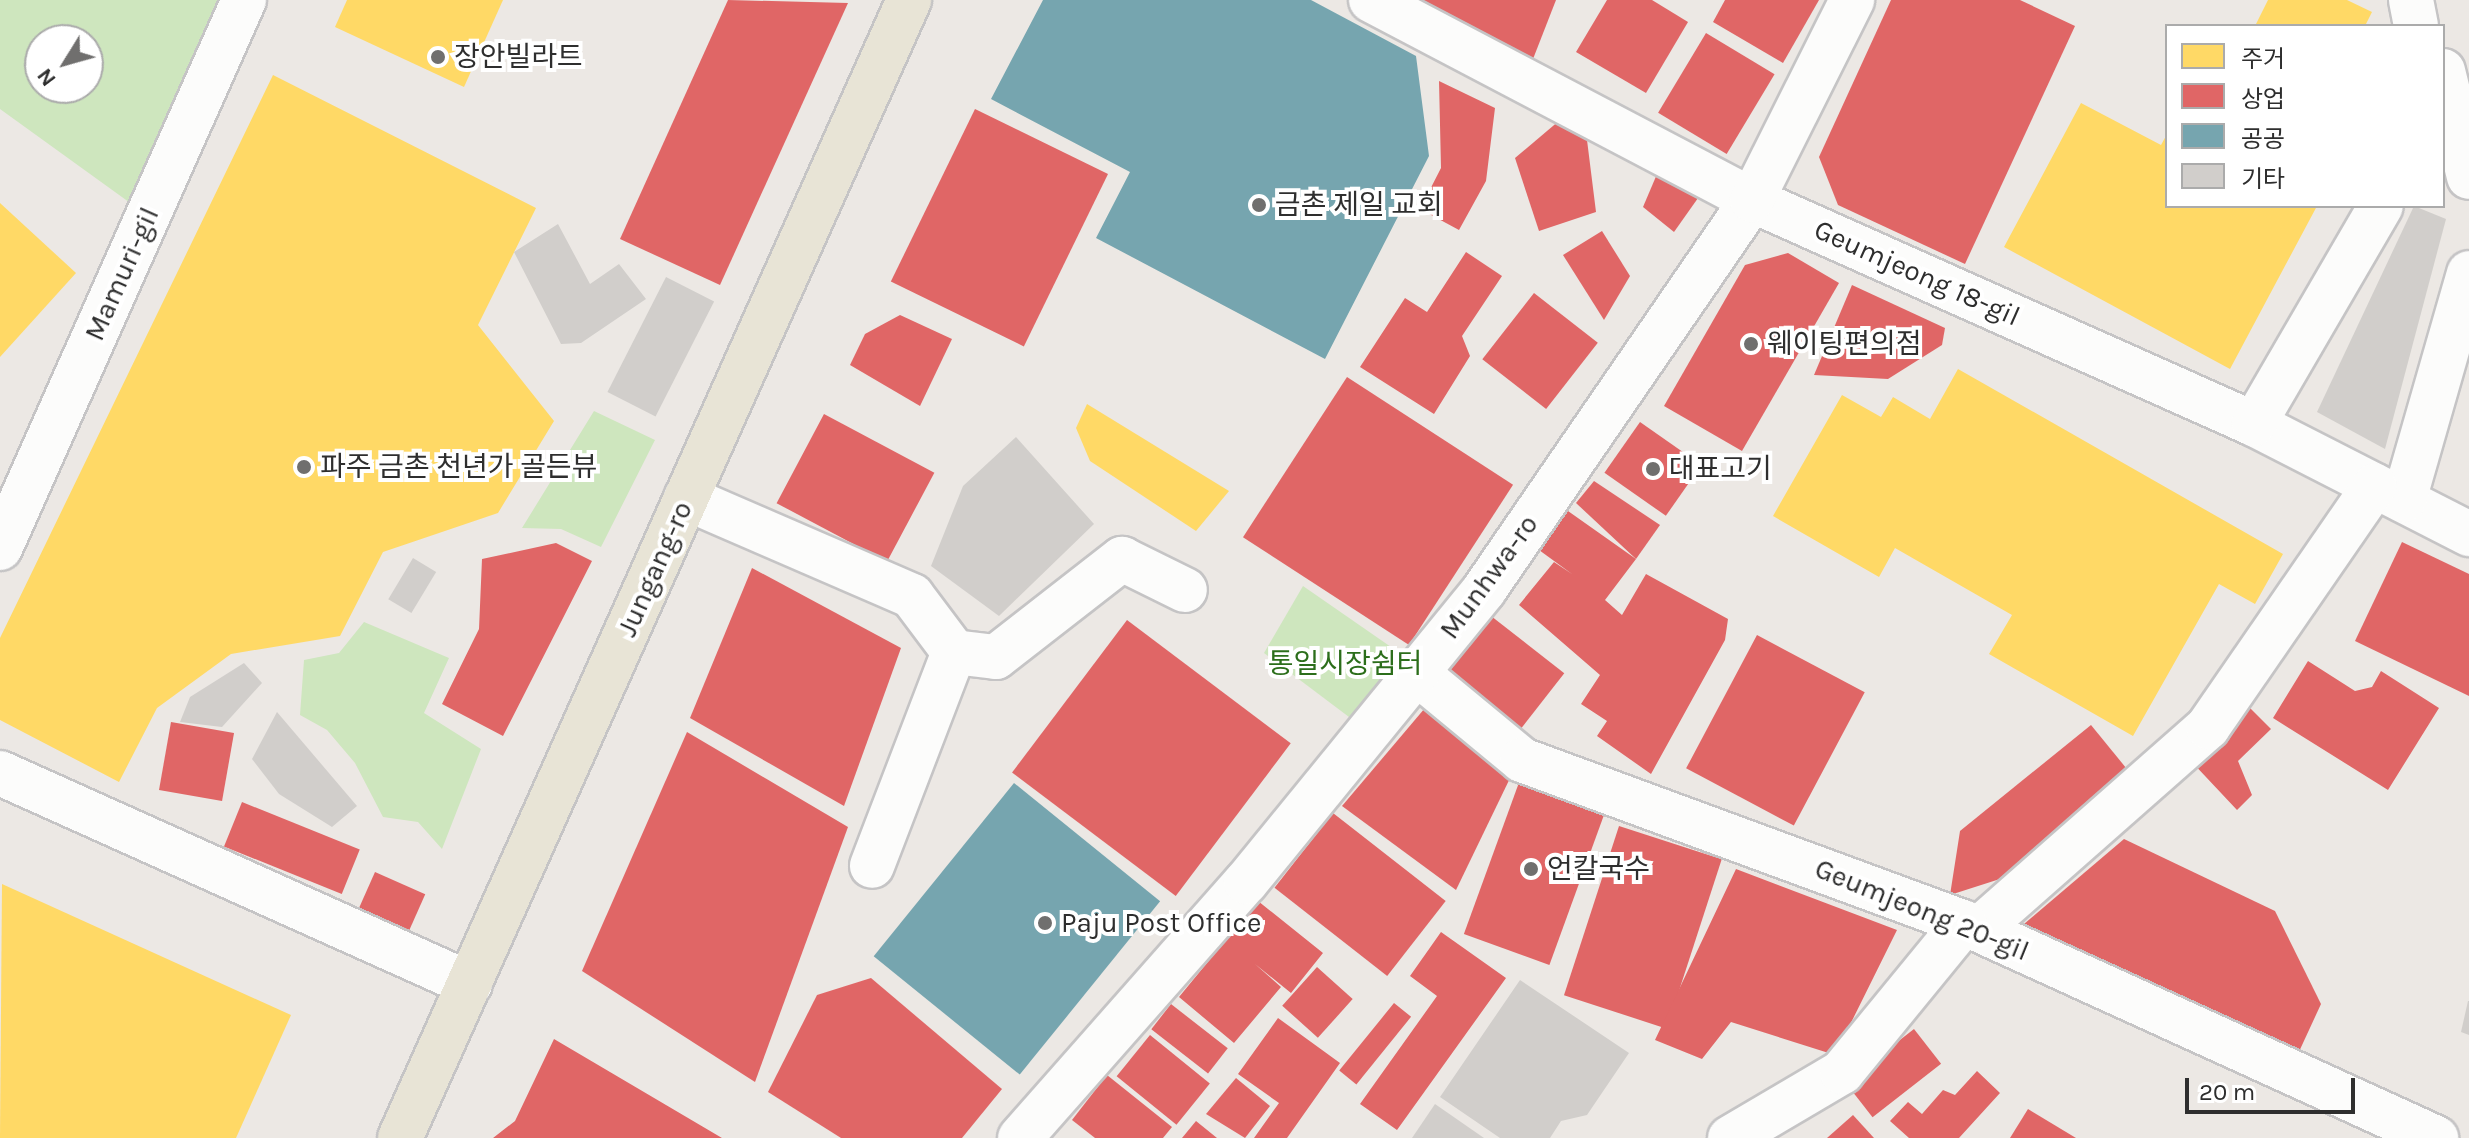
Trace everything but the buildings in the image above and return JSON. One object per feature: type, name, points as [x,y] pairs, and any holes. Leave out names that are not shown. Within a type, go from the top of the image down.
[{"type":"main road","name":"Jungang-ro","points":[[400,1138],[909,0]]},
{"type":"street","name":"Mamuri-gil","points":[[0,548],[244,0]]},
{"type":"street","name":"Geumjeong 18-gil","points":[[1371,0],[1752,200],[2254,424],[2469,534]]},
{"type":"street","name":"Munhwa-ro","points":[[1039,1131],[1418,674],[1752,200],[1852,0]]},
{"type":"street","points":[[2445,79],[2469,177]]},
{"type":"street","points":[[2254,424],[2380,208]]},
{"type":"street","points":[[1730,1138],[1842,1072],[1972,926],[2208,727],[2389,493],[2469,273]]},
{"type":"street","points":[[686,498],[912,596],[954,652],[996,657],[1122,559],[1185,590]]},
{"type":"street","points":[[872,866],[954,652]]},
{"type":"street","name":"Geumjeong 20-gil","points":[[1418,674],[1522,760],[1972,926],[2436,1138]]},
{"type":"street","points":[[0,773],[470,984]]},
{"type":"green space","points":[[0,0],[235,0],[133,205],[0,109]]},
{"type":"green space","points":[[594,411],[655,440],[601,547],[561,529],[522,528]]},
{"type":"green space","name":"통일시장쉼터","points":[[1303,586],[1404,656],[1353,720],[1264,653]]},
{"type":"green space","points":[[364,622],[449,658],[424,713],[481,749],[442,849],[418,822],[383,817],[355,763],[327,730],[300,715],[304,660],[339,653]]},
{"type":"place","name":"장안빌라트","points":[[438,57]]},
{"type":"place","name":"금촌 제일 교회","points":[[1259,205]]},
{"type":"place","name":"웨이팅편의점","points":[[1751,344]]},
{"type":"place","name":"파주 금촌 천년가 골든뷰","points":[[304,467]]},
{"type":"place","name":"대표고기","points":[[1653,469]]},
{"type":"place","name":"언칼국수","points":[[1531,869]]},
{"type":"place","name":"Paju Post Office","points":[[1045,923]]}]
